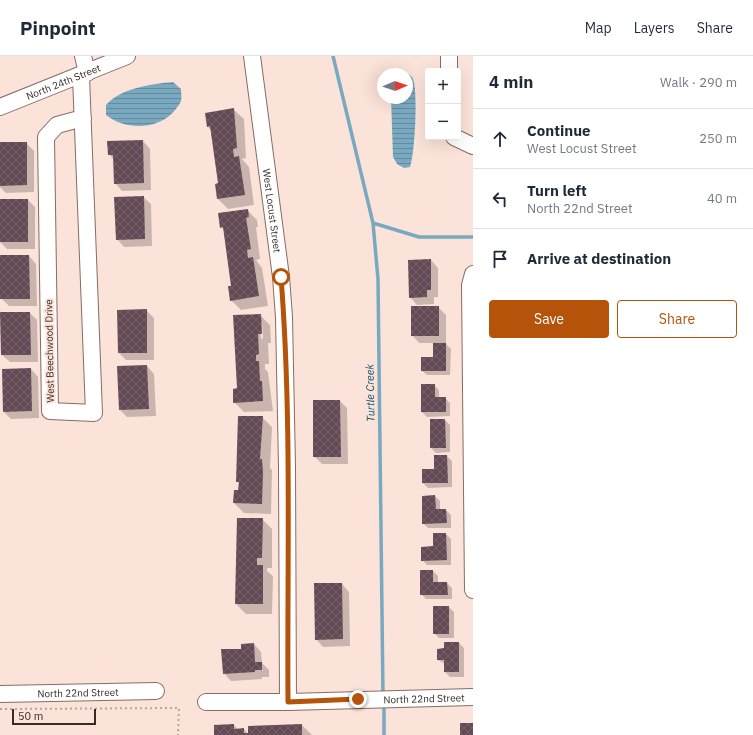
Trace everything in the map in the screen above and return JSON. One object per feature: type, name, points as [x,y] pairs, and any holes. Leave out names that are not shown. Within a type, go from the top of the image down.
[{"type":"street","name":"West Beechwood Drive","points":[[83,56],[83,118],[94,413],[50,411],[46,138],[57,125],[83,118]]},
{"type":"street","name":"North 24th Street","points":[[0,107],[127,56]]},
{"type":"street","name":"West Locust Street","points":[[252,56],[280,269],[284,317],[287,467],[288,702]]},
{"type":"street","points":[[449,56],[449,68]]},
{"type":"street","points":[[460,140],[473,146]]},
{"type":"street","points":[[473,274],[470,285],[473,399],[473,590]]},
{"type":"street","name":"North 22nd Street","points":[[0,694],[156,692]]},
{"type":"street","name":"North 22nd Street","points":[[206,702],[288,702],[473,697]]},
{"type":"path","points":[[0,709],[179,708],[178,735]]},
{"type":"water","points":[[413,79],[415,86],[415,123],[410,167],[404,168],[397,164],[393,157],[391,104],[413,104]]},
{"type":"water","points":[[173,82],[181,89],[181,101],[169,116],[161,121],[142,126],[133,126],[123,124],[106,115],[106,105],[112,99],[128,91],[155,84]]},
{"type":"building","points":[[234,108],[237,148],[233,149],[234,157],[239,156],[245,195],[217,199],[215,184],[218,183],[210,126],[207,127],[205,113]]},
{"type":"building","points":[[143,140],[144,183],[114,184],[113,155],[108,155],[107,141]]},
{"type":"building","points":[[0,142],[27,142],[27,185],[0,186]]},
{"type":"building","points":[[144,196],[145,239],[116,240],[114,197]]},
{"type":"building","points":[[0,199],[28,199],[28,242],[0,242]]},
{"type":"building","points":[[248,209],[249,217],[246,218],[251,249],[247,250],[248,258],[253,257],[259,296],[230,301],[228,286],[231,286],[223,227],[220,228],[218,213]]},
{"type":"building","points":[[0,255],[29,255],[30,299],[0,299]]},
{"type":"building","points":[[431,259],[431,290],[427,290],[427,297],[409,298],[408,260]]},
{"type":"building","points":[[411,306],[439,306],[439,336],[411,336]]},
{"type":"building","points":[[147,309],[147,353],[118,353],[117,310]]},
{"type":"building","points":[[0,312],[30,312],[31,355],[1,355]]},
{"type":"building","points":[[261,314],[262,334],[258,334],[259,354],[256,355],[256,361],[259,361],[263,401],[233,403],[233,389],[237,388],[233,315]]},
{"type":"building","points":[[433,343],[446,343],[446,371],[421,371],[421,357],[433,357]]},
{"type":"building","points":[[147,365],[149,409],[119,410],[117,366]]},
{"type":"building","points":[[31,368],[32,411],[3,412],[2,369]]},
{"type":"building","points":[[421,384],[435,384],[435,397],[446,397],[446,412],[421,412]]},
{"type":"building","points":[[313,400],[340,400],[341,457],[313,457]]},
{"type":"building","points":[[238,416],[263,416],[260,459],[262,459],[263,472],[262,504],[233,503],[234,490],[238,490],[239,482],[236,482]]},
{"type":"building","points":[[430,419],[445,419],[446,448],[430,448]]},
{"type":"building","points":[[434,455],[447,455],[448,483],[422,483],[422,469],[434,469]]},
{"type":"building","points":[[435,495],[436,509],[446,509],[447,523],[422,524],[422,496]]},
{"type":"building","points":[[237,518],[263,518],[262,558],[257,558],[257,565],[263,565],[263,604],[235,604]]},
{"type":"building","points":[[433,533],[446,533],[447,560],[421,561],[421,547],[433,546]]},
{"type":"building","points":[[420,570],[433,570],[433,582],[447,582],[448,595],[420,595]]},
{"type":"building","points":[[314,583],[342,583],[343,639],[315,640]]},
{"type":"building","points":[[433,606],[449,606],[449,634],[433,634]]},
{"type":"building","points":[[444,642],[459,642],[459,672],[444,672],[444,660],[437,660],[437,649],[444,648]]},
{"type":"building","points":[[254,643],[255,662],[262,662],[262,670],[255,670],[255,672],[223,674],[221,649],[241,649],[241,644]]},
{"type":"building","points":[[460,723],[473,723],[473,735],[460,735]]},
{"type":"building","points":[[234,724],[234,729],[244,728],[244,733],[248,733],[248,726],[302,724],[302,735],[214,735],[214,725]]},
{"type":"waterway","name":"Turtle Creek","points":[[333,56],[373,223],[378,279],[383,696]]},
{"type":"waterway","points":[[373,223],[419,237],[473,237]]},
{"type":"waterway","name":"Turtle Creek","points":[[384,704],[384,735]]},
{"type":"route","points":[[281,277],[284,317],[287,467],[288,702],[358,699]]}]
